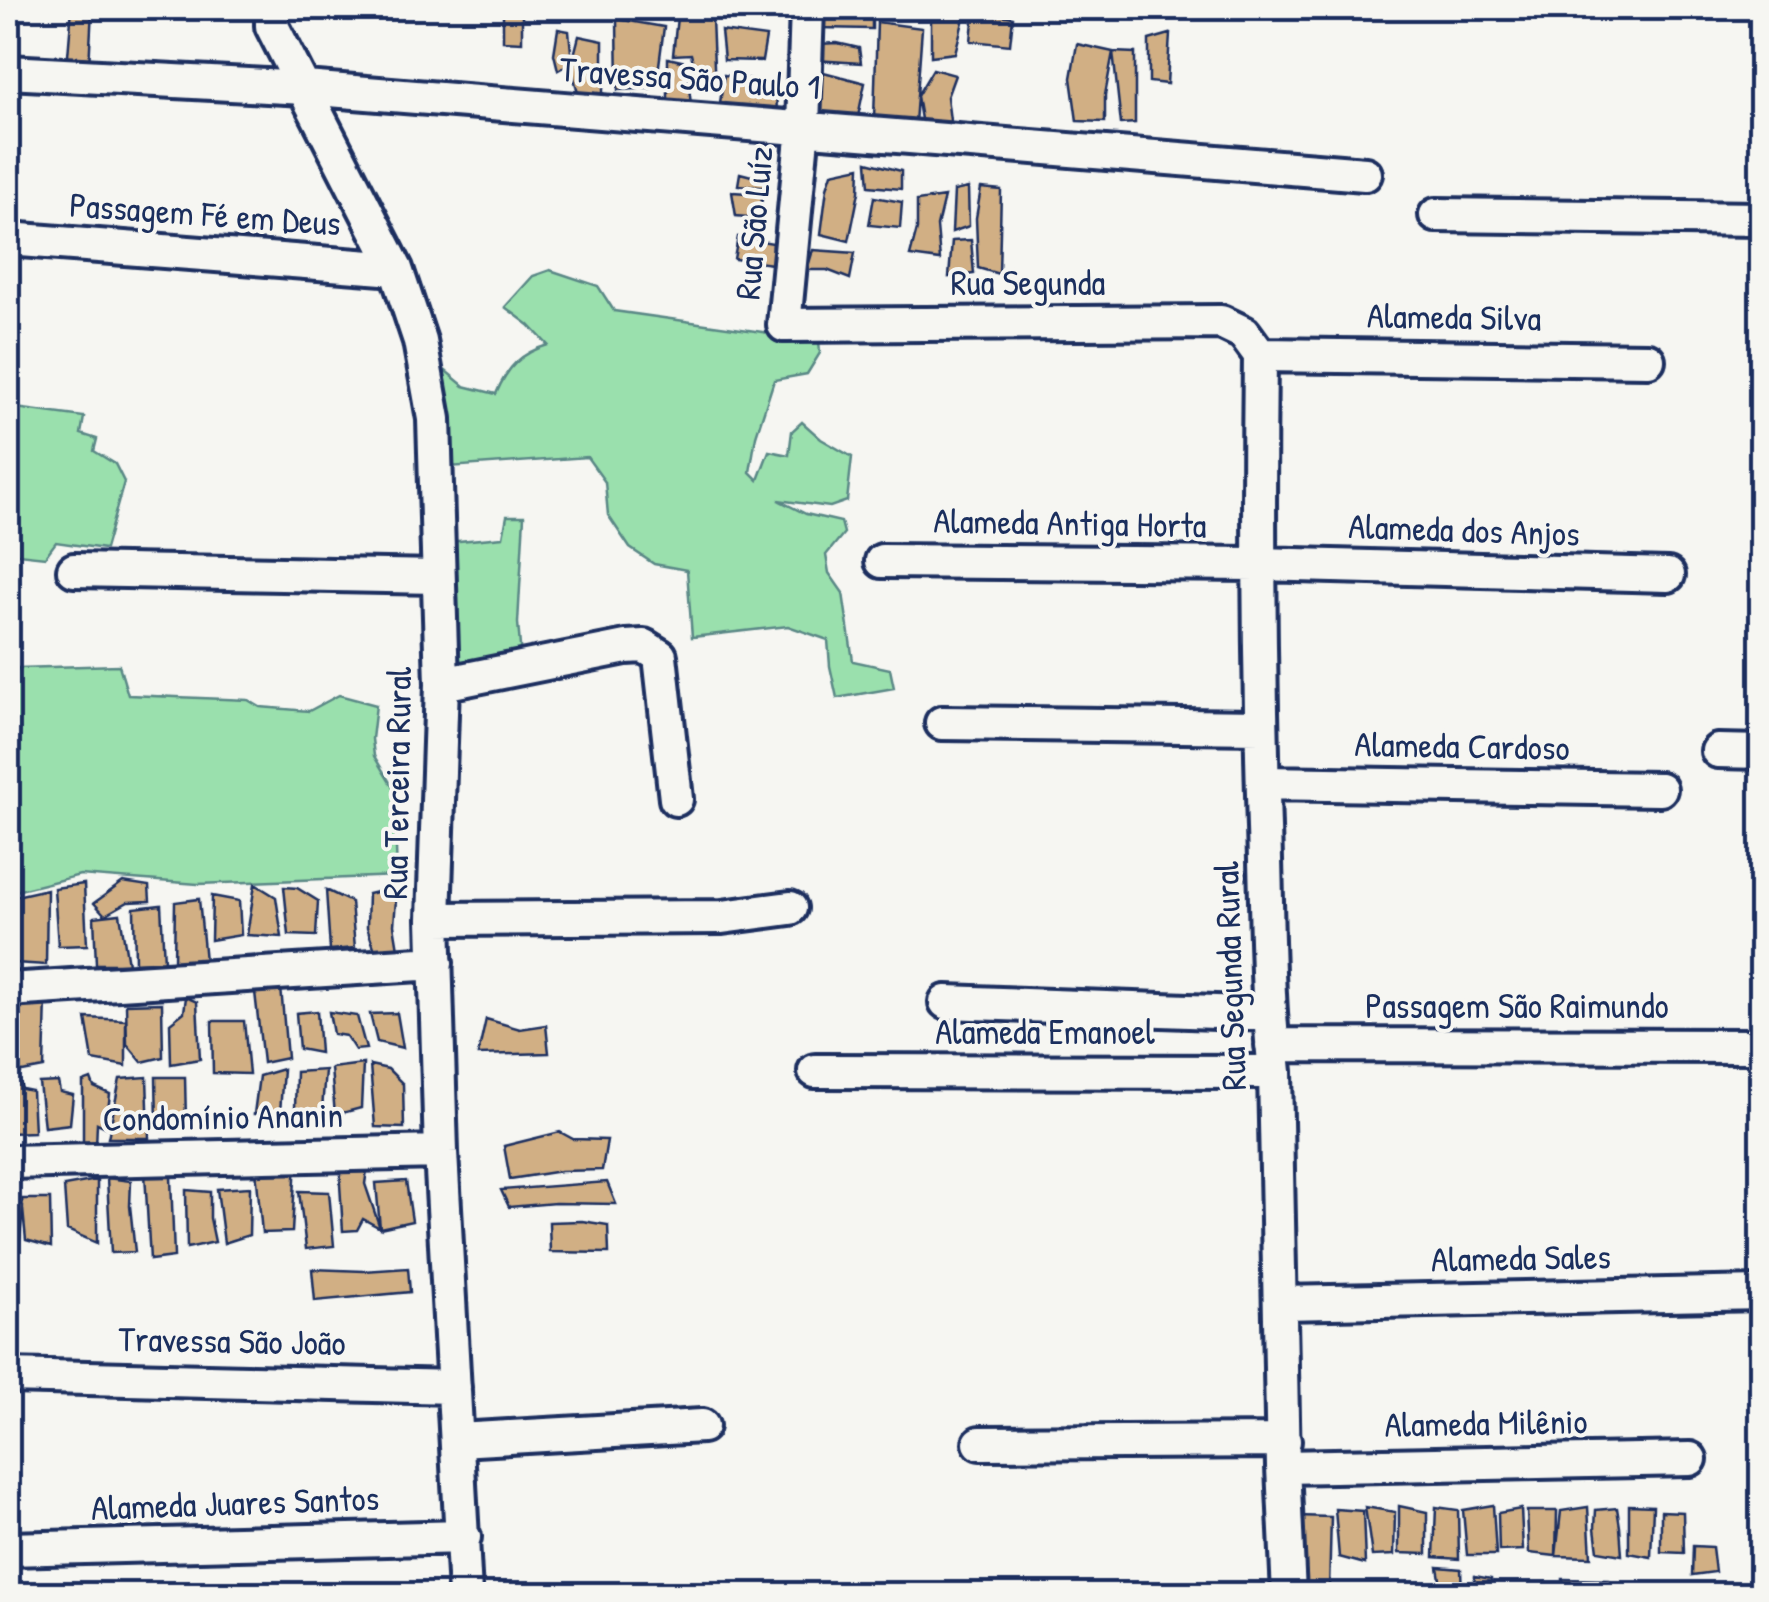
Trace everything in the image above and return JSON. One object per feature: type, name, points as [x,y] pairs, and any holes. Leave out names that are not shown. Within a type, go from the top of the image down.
[{"type":"street","name":"Rua Terceira Rural","points":[[272,8],[272,26],[396,269],[420,341],[434,419],[442,684],[434,919],[441,1152],[465,1594]]},
{"type":"street","name":"Rua São Luíz","points":[[784,325],[803,126],[807,8]]},
{"type":"street","name":"Travessa São Paulo 1","points":[[8,72],[305,88],[1366,174]]},
{"type":"street","points":[[1436,215],[1762,219]]},
{"type":"street","name":"Passagem Fé em Deus","points":[[8,240],[396,269]]},
{"type":"street","name":"Rua Segunda","points":[[784,325],[1221,322],[1244,333],[1260,354]]},
{"type":"street","name":"Alameda Silva","points":[[1260,354],[1648,360]]},
{"type":"street","name":"Rua Segunda Rural","points":[[1260,354],[1257,564],[1290,1594]]},
{"type":"street","name":"Alameda Antiga Horta","points":[[882,561],[1257,564]]},
{"type":"street","name":"Alameda dos Anjos","points":[[1257,564],[1668,576]]},
{"type":"street","points":[[74,570],[438,577]]},
{"type":"street","points":[[442,684],[626,647],[652,649],[660,656],[676,799]]},
{"type":"street","points":[[942,723],[1261,727]]},
{"type":"street","points":[[1718,751],[1762,752]]},
{"type":"street","name":"Alameda Cardoso","points":[[1263,783],[1660,789]]},
{"type":"street","points":[[434,919],[722,917],[790,908]]},
{"type":"street","points":[[8,990],[436,963]]},
{"type":"street","points":[[946,1002],[1272,1044]]},
{"type":"street","name":"Passagem São Raimundo","points":[[1272,1044],[1762,1046]]},
{"type":"street","name":"Alameda Emanoel","points":[[815,1072],[1272,1044]]},
{"type":"street","name":"Condomínio Ananin","points":[[8,1162],[441,1152]]},
{"type":"street","name":"Alameda Sales","points":[[1282,1303],[1762,1293]]},
{"type":"street","name":"Travessa São João","points":[[8,1376],[454,1387]]},
{"type":"street","points":[[458,1440],[702,1426]]},
{"type":"street","name":"Alameda Milênio","points":[[980,1443],[1284,1454],[1690,1459]]},
{"type":"street","name":"Alameda Juares Santos","points":[[8,1550],[464,1537]]},
{"type":"green space","points":[[550,270],[598,286],[614,311],[819,340],[820,353],[807,374],[774,380],[756,436],[750,472],[758,480],[769,451],[789,455],[792,431],[802,422],[821,439],[852,457],[847,501],[830,507],[778,500],[806,514],[841,522],[844,533],[826,555],[829,573],[843,593],[853,661],[890,669],[894,688],[837,698],[828,640],[788,626],[692,637],[687,570],[654,564],[630,548],[608,515],[605,482],[587,457],[449,467],[440,380],[446,371],[464,386],[496,394],[516,363],[548,345],[505,307],[533,276]]},
{"type":"green space","points":[[8,407],[84,417],[81,434],[97,439],[94,451],[115,464],[124,482],[105,549],[56,542],[45,557],[8,553]]},
{"type":"green space","points":[[507,516],[524,516],[518,623],[521,658],[448,675],[448,542],[503,537]]},
{"type":"green space","points":[[119,665],[128,695],[248,700],[260,707],[309,711],[339,695],[376,705],[374,756],[394,789],[397,876],[198,884],[80,875],[8,893],[8,704],[18,668]]},
{"type":"building","points":[[72,8],[92,8],[89,67],[67,68]]},
{"type":"building","points":[[503,8],[522,8],[522,42],[503,41]]},
{"type":"building","points":[[820,8],[872,8],[872,29],[821,28]]},
{"type":"building","points":[[931,8],[966,10],[955,53],[931,56]]},
{"type":"building","points":[[974,11],[1013,17],[1010,45],[971,41]]},
{"type":"building","points":[[677,17],[712,18],[715,91],[700,89],[691,54],[673,55]]},
{"type":"building","points":[[617,19],[664,27],[656,88],[618,90]]},
{"type":"building","points":[[877,22],[922,28],[915,123],[874,119]]},
{"type":"building","points":[[558,29],[569,31],[572,62],[558,70],[554,54]]},
{"type":"building","points":[[721,31],[766,37],[762,61],[724,60]]},
{"type":"building","points":[[1170,34],[1167,84],[1149,82],[1149,40]]},
{"type":"building","points":[[579,36],[603,41],[603,98],[578,93],[571,67]]},
{"type":"building","points":[[818,44],[859,48],[861,63],[815,60]]},
{"type":"building","points":[[1077,44],[1113,52],[1105,95],[1105,122],[1077,121],[1071,78]]},
{"type":"building","points":[[1113,52],[1135,53],[1135,123],[1121,124]]},
{"type":"building","points":[[668,58],[686,62],[692,113],[668,113]]},
{"type":"building","points":[[933,69],[955,75],[947,97],[951,128],[922,125],[917,96]]},
{"type":"building","points":[[816,70],[865,83],[856,126],[818,118]]},
{"type":"building","points":[[724,75],[776,83],[777,117],[719,110]]},
{"type":"building","points":[[867,162],[901,171],[901,189],[869,186]]},
{"type":"building","points":[[860,167],[849,241],[821,234],[832,173]]},
{"type":"building","points":[[740,173],[767,180],[768,188],[738,185]]},
{"type":"building","points":[[968,188],[969,226],[952,232],[954,191]]},
{"type":"building","points":[[981,188],[1001,190],[999,274],[978,268],[976,218]]},
{"type":"building","points":[[732,192],[763,194],[758,218],[736,216]]},
{"type":"building","points":[[874,197],[902,202],[900,228],[869,225]]},
{"type":"building","points":[[944,197],[937,226],[940,260],[910,256],[917,229],[917,201]]},
{"type":"building","points":[[738,237],[773,243],[773,264],[734,259]]},
{"type":"building","points":[[971,240],[974,274],[949,277],[952,241]]},
{"type":"building","points":[[813,250],[855,253],[850,279],[827,270],[807,270]]},
{"type":"building","points":[[123,882],[149,886],[150,901],[128,902],[105,915],[94,903]]},
{"type":"building","points":[[84,884],[87,945],[58,946],[54,888]]},
{"type":"building","points":[[255,884],[276,897],[282,937],[247,935]]},
{"type":"building","points":[[284,887],[297,888],[318,901],[316,936],[289,935]]},
{"type":"building","points":[[397,887],[394,925],[399,955],[377,956],[367,927],[368,894]]},
{"type":"building","points":[[47,889],[46,965],[15,963],[16,896]]},
{"type":"building","points":[[326,890],[351,902],[355,948],[330,950]]},
{"type":"building","points":[[212,896],[239,901],[241,935],[211,940]]},
{"type":"building","points":[[199,899],[205,961],[174,963],[175,902]]},
{"type":"building","points":[[161,905],[164,962],[135,963],[134,908]]},
{"type":"building","points":[[120,914],[128,964],[96,964],[94,917]]},
{"type":"building","points":[[281,987],[287,1058],[263,1063],[255,992]]},
{"type":"building","points":[[186,997],[197,1002],[200,1059],[171,1064],[170,1023],[184,1012]]},
{"type":"building","points":[[46,999],[44,1068],[17,1073],[15,1007]]},
{"type":"building","points":[[162,1003],[163,1057],[142,1062],[127,1044],[126,1004]]},
{"type":"building","points":[[317,1011],[320,1053],[299,1049],[296,1013]]},
{"type":"building","points":[[329,1012],[357,1016],[366,1049],[355,1050],[346,1036],[333,1034]]},
{"type":"building","points":[[397,1013],[403,1048],[377,1042],[370,1014]]},
{"type":"building","points":[[86,1018],[126,1020],[126,1066],[93,1060]]},
{"type":"building","points":[[486,1019],[520,1029],[546,1025],[549,1053],[478,1055]]},
{"type":"building","points":[[212,1021],[244,1021],[249,1074],[213,1073]]},
{"type":"building","points":[[363,1064],[361,1108],[335,1115],[331,1068]]},
{"type":"building","points":[[370,1065],[388,1069],[403,1084],[404,1128],[375,1127]]},
{"type":"building","points":[[283,1069],[280,1113],[254,1114],[259,1076]]},
{"type":"building","points":[[325,1070],[322,1110],[295,1110],[296,1072]]},
{"type":"building","points":[[147,1077],[149,1138],[108,1138],[120,1079]]},
{"type":"building","points":[[156,1077],[185,1077],[186,1122],[157,1124]]},
{"type":"building","points":[[91,1079],[94,1087],[110,1094],[106,1127],[97,1123],[96,1147],[83,1152],[83,1082]]},
{"type":"building","points":[[8,1080],[19,1080],[22,1089],[32,1091],[34,1132],[8,1133]]},
{"type":"building","points":[[58,1082],[60,1092],[73,1095],[70,1124],[44,1127],[39,1083]]},
{"type":"building","points":[[560,1132],[573,1139],[607,1140],[602,1170],[510,1179],[504,1146]]},
{"type":"building","points":[[296,1161],[292,1232],[262,1233],[256,1170]]},
{"type":"building","points":[[342,1166],[367,1170],[365,1184],[380,1228],[363,1219],[357,1230],[343,1231]]},
{"type":"building","points":[[145,1173],[171,1177],[174,1257],[150,1260]]},
{"type":"building","points":[[107,1178],[131,1181],[135,1252],[111,1253]]},
{"type":"building","points":[[97,1180],[97,1243],[67,1230],[64,1186]]},
{"type":"building","points":[[406,1181],[412,1221],[380,1228],[376,1183]]},
{"type":"building","points":[[607,1182],[616,1204],[509,1207],[501,1190]]},
{"type":"building","points":[[250,1187],[249,1235],[224,1243],[217,1189]]},
{"type":"building","points":[[186,1190],[210,1192],[215,1242],[187,1248]]},
{"type":"building","points":[[299,1191],[329,1192],[334,1246],[306,1249]]},
{"type":"building","points":[[22,1199],[50,1199],[51,1247],[26,1240]]},
{"type":"building","points":[[8,1203],[23,1206],[19,1249],[8,1253]]},
{"type":"building","points":[[549,1222],[608,1225],[609,1253],[550,1252]]},
{"type":"building","points":[[408,1268],[410,1292],[315,1301],[312,1269]]},
{"type":"building","points":[[1493,1505],[1496,1555],[1467,1555],[1463,1510]]},
{"type":"building","points":[[1629,1505],[1653,1506],[1651,1557],[1629,1553]]},
{"type":"building","points":[[1399,1506],[1427,1512],[1427,1554],[1399,1553]]},
{"type":"building","points":[[1365,1507],[1395,1512],[1394,1555],[1372,1556]]},
{"type":"building","points":[[1436,1507],[1458,1510],[1459,1559],[1434,1557]]},
{"type":"building","points":[[1588,1507],[1591,1557],[1556,1556],[1561,1511]]},
{"type":"building","points":[[1617,1508],[1622,1555],[1598,1551],[1595,1528],[1596,1510]]},
{"type":"building","points":[[1335,1509],[1363,1511],[1365,1564],[1339,1557]]},
{"type":"building","points":[[1521,1509],[1523,1550],[1499,1551],[1498,1513]]},
{"type":"building","points":[[1527,1511],[1557,1511],[1556,1556],[1529,1553]]},
{"type":"building","points":[[1661,1511],[1683,1512],[1684,1553],[1661,1552]]},
{"type":"building","points":[[1297,1516],[1331,1517],[1329,1591],[1299,1592]]},
{"type":"building","points":[[1693,1546],[1712,1547],[1715,1572],[1692,1575]]},
{"type":"building","points":[[1438,1567],[1461,1569],[1462,1594],[1437,1594],[1441,1585]]},
{"type":"building","points":[[1475,1576],[1491,1579],[1492,1594],[1473,1594]]},
{"type":"building","points":[[1563,1579],[1609,1580],[1612,1594],[1563,1594]]}]
